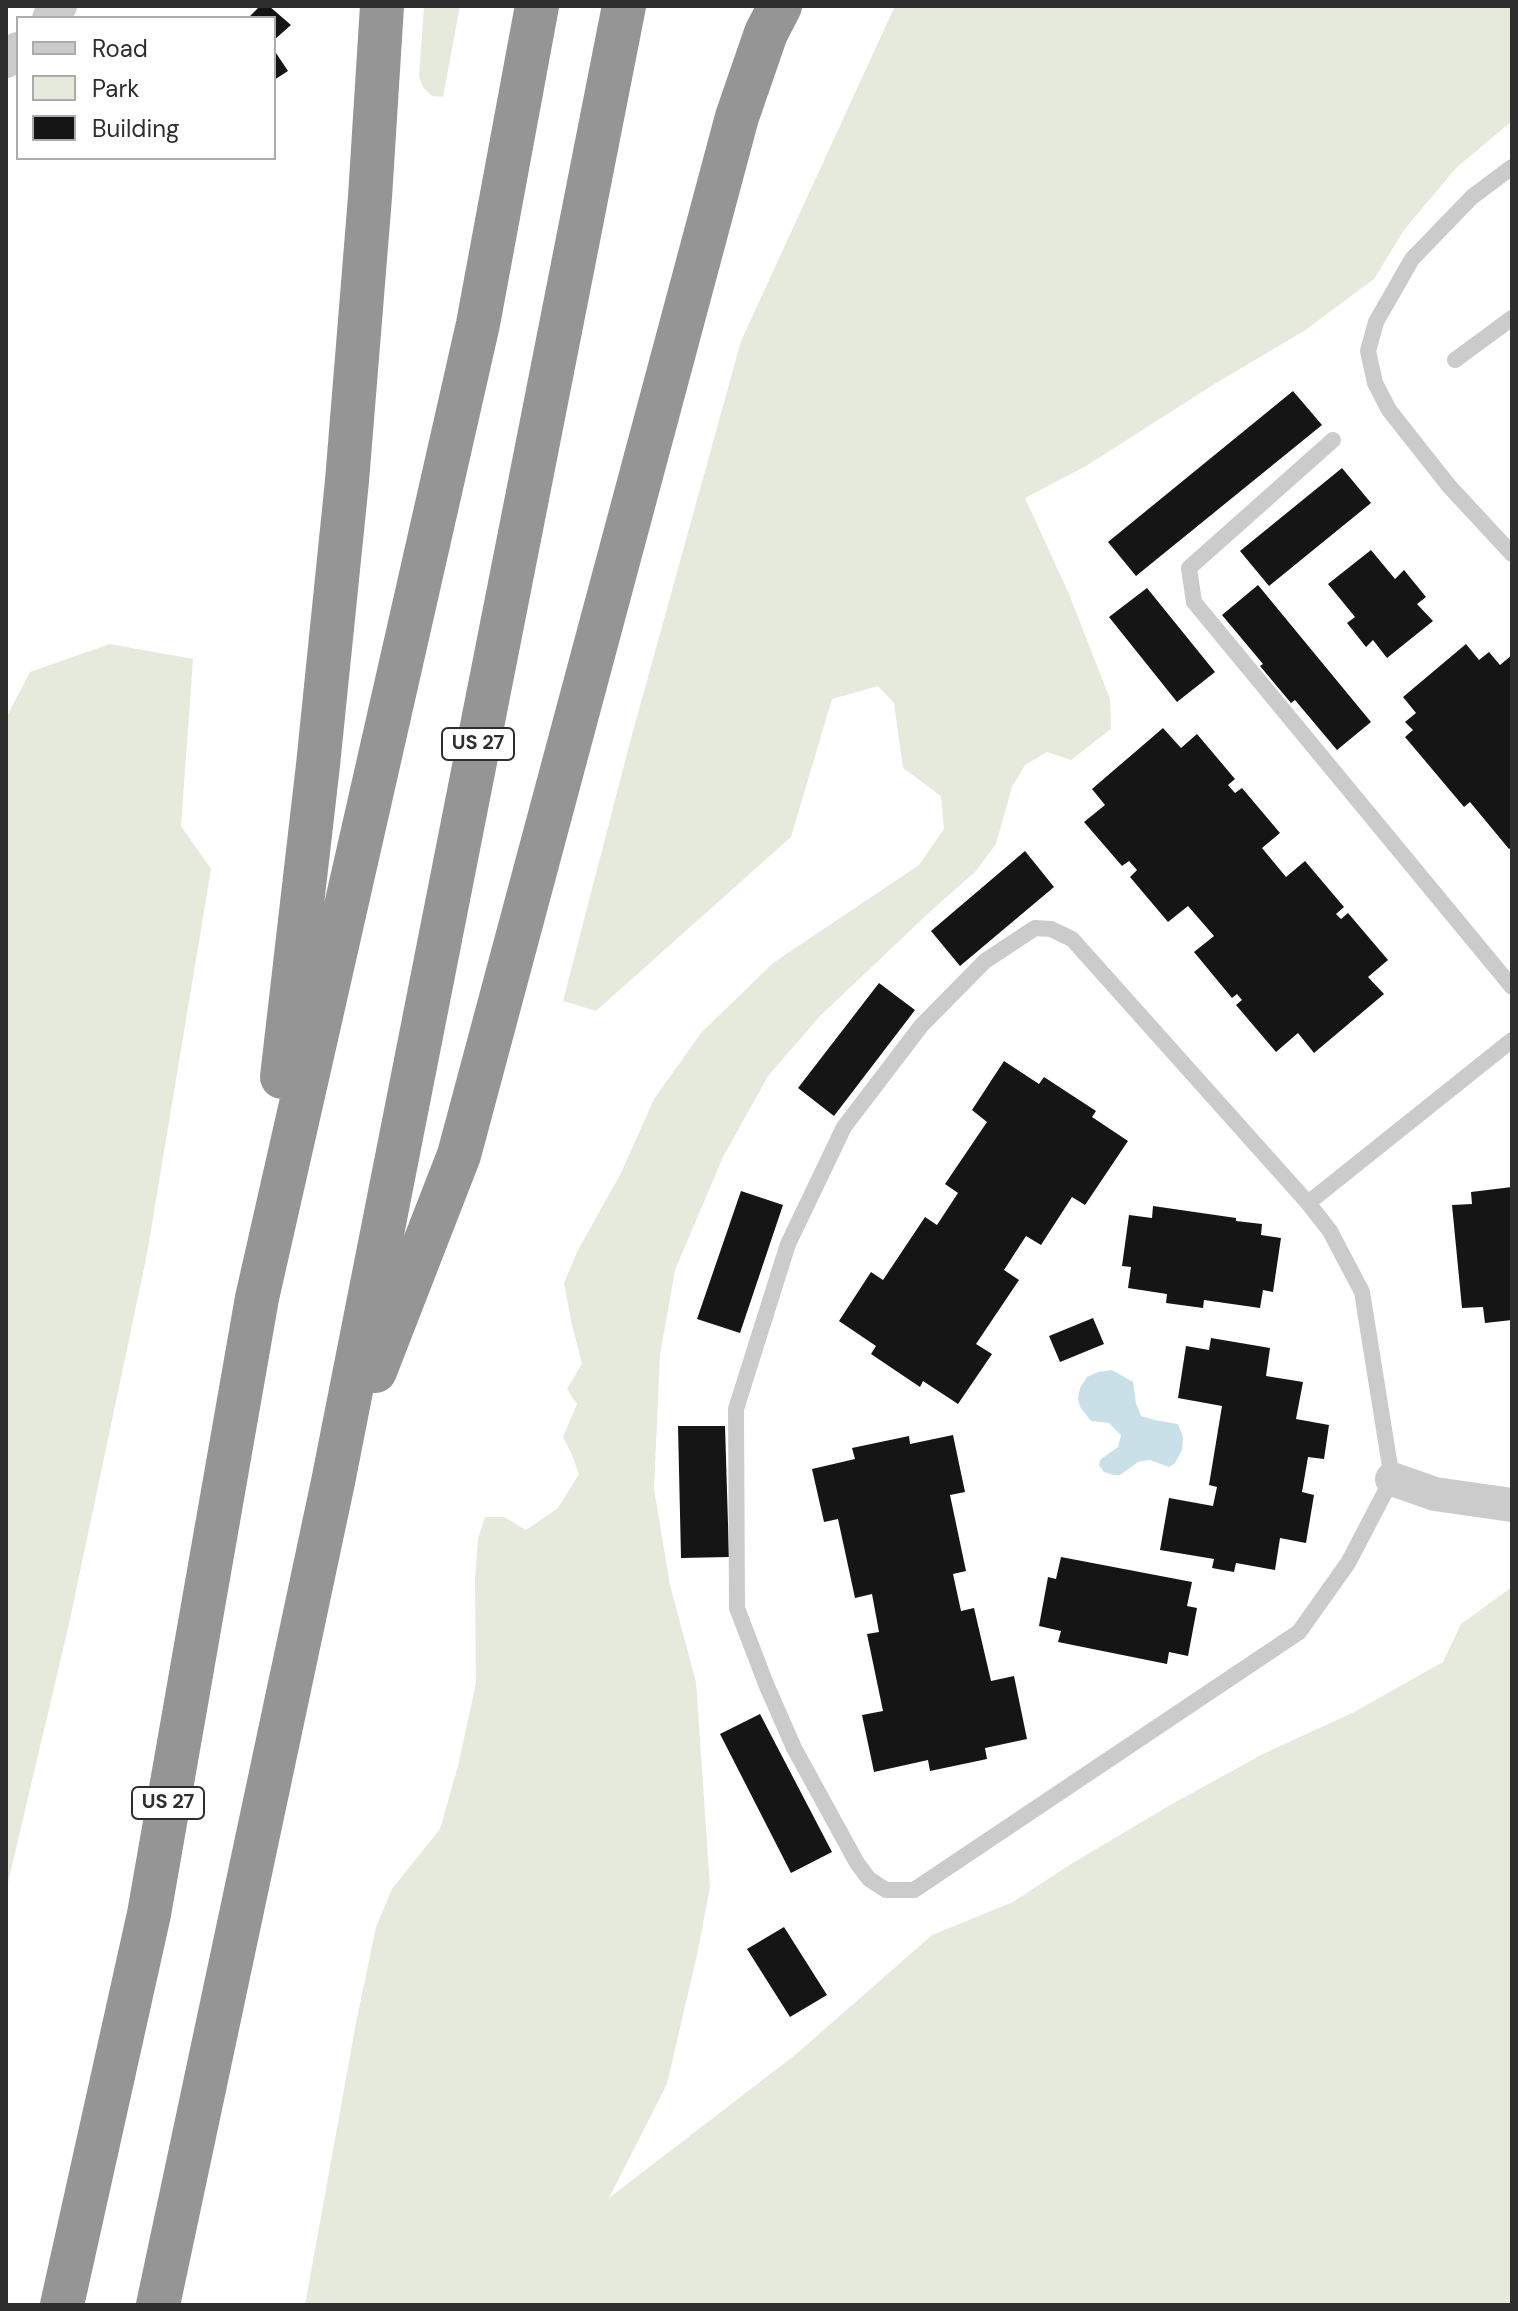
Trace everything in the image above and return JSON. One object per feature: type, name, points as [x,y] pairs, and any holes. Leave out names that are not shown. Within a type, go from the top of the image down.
[{"type":"highway","points":[[257,1298],[347,481],[382,6]]},
{"type":"highway","name":"US 27","points":[[62,2305],[149,1914],[257,1298],[478,324],[537,6]]},
{"type":"highway","name":"US 27","points":[[158,2305],[333,1482],[624,6]]},
{"type":"highway","points":[[333,1482],[459,1155],[737,117],[766,33],[780,6]]},
{"type":"street","points":[[1392,1479],[1435,1494],[1512,1505]]},
{"type":"lane","points":[[1512,167],[1472,197],[1412,259],[1376,322],[1368,351],[1375,383],[1389,410],[1449,486],[1512,554]]},
{"type":"lane","points":[[1455,360],[1512,318]]},
{"type":"lane","points":[[1333,440],[1189,568],[1194,602],[1512,987]]},
{"type":"lane","points":[[1035,928],[1051,929],[1072,939],[1308,1203],[1330,1231],[1362,1292],[1392,1479],[1348,1563],[1299,1632],[914,1890],[886,1890],[869,1879],[857,1863],[794,1748],[737,1608],[736,1409],[788,1244],[844,1127],[921,1026],[985,961],[1035,928]]},
{"type":"lane","points":[[1308,1203],[1512,1040]]},
{"type":"green space","points":[[424,6],[460,6],[443,97],[432,96],[419,77]]},
{"type":"green space","points":[[895,6],[1512,6],[1512,121],[1456,168],[1404,230],[1374,279],[1304,331],[1086,466],[1025,498],[1069,594],[1110,699],[1111,729],[1071,760],[1047,752],[1025,765],[1012,787],[996,844],[975,872],[820,1016],[768,1076],[723,1157],[675,1270],[660,1355],[654,1489],[670,1585],[696,1682],[710,1887],[667,2084],[609,2198],[795,2055],[932,1935],[1013,1902],[1172,1804],[1263,1754],[1354,1712],[1443,1662],[1461,1624],[1512,1587],[1512,2305],[305,2305],[376,1927],[392,1889],[440,1829],[458,1766],[476,1683],[475,1578],[478,1539],[485,1517],[504,1517],[526,1530],[558,1508],[579,1474],[563,1437],[577,1404],[567,1389],[582,1364],[564,1283],[577,1252],[621,1173],[654,1099],[701,1033],[773,963],[919,865],[944,829],[941,796],[903,768],[894,703],[878,686],[832,699],[791,837],[596,1011],[563,1001],[630,742],[741,341]]},
{"type":"green space","points":[[110,644],[193,659],[181,826],[211,869],[147,1254],[69,1624],[6,1891],[6,718],[30,672]]},
{"type":"water","points":[[1112,1370],[1133,1382],[1141,1416],[1178,1424],[1183,1437],[1182,1450],[1169,1467],[1150,1460],[1138,1462],[1120,1475],[1114,1475],[1104,1472],[1099,1465],[1101,1459],[1118,1447],[1121,1435],[1109,1423],[1091,1421],[1080,1407],[1078,1398],[1087,1377]]},
{"type":"building","points":[[260,6],[269,6],[291,25],[276,38],[276,16],[250,16]]},
{"type":"building","points":[[276,53],[288,71],[276,79]]},
{"type":"building","points":[[1293,391],[1322,425],[1136,576],[1108,542]]},
{"type":"building","points":[[1342,468],[1371,503],[1269,586],[1240,551]]},
{"type":"building","points":[[1371,550],[1395,579],[1404,570],[1426,597],[1417,604],[1433,621],[1387,658],[1373,640],[1366,647],[1347,623],[1355,617],[1328,584]]},
{"type":"building","points":[[1258,585],[1371,722],[1337,750],[1295,700],[1291,703],[1222,615]]},
{"type":"building","points":[[1147,588],[1215,672],[1177,702],[1109,617]]},
{"type":"building","points":[[1466,644],[1479,660],[1489,652],[1500,665],[1512,655],[1512,847],[1509,849],[1470,802],[1464,807],[1405,737],[1413,730],[1405,722],[1416,713],[1403,697]]},
{"type":"building","points":[[1163,728],[1181,748],[1197,734],[1235,779],[1228,785],[1235,793],[1242,788],[1280,833],[1262,848],[1286,877],[1305,861],[1344,907],[1336,914],[1341,919],[1348,913],[1388,960],[1368,977],[1384,994],[1314,1053],[1298,1033],[1276,1052],[1236,1005],[1242,1000],[1237,994],[1232,998],[1194,952],[1214,936],[1188,906],[1168,922],[1130,877],[1137,870],[1129,861],[1122,866],[1084,822],[1105,805],[1092,789]]},
{"type":"building","points":[[1025,851],[1054,887],[960,966],[931,931]]},
{"type":"building","points":[[879,983],[915,1010],[834,1116],[798,1088]]},
{"type":"building","points":[[1004,1061],[1039,1084],[1044,1077],[1096,1111],[1092,1117],[1128,1141],[1085,1205],[1072,1197],[1041,1245],[1026,1236],[1004,1270],[1019,1280],[976,1344],[992,1354],[958,1404],[923,1381],[920,1387],[871,1354],[876,1346],[839,1321],[871,1272],[883,1280],[925,1217],[937,1225],[958,1193],[945,1184],[987,1122],[972,1110]]},
{"type":"building","points":[[1512,1187],[1512,1320],[1485,1323],[1483,1307],[1462,1308],[1452,1205],[1472,1204],[1471,1192]]},
{"type":"building","points":[[741,1191],[783,1205],[740,1333],[697,1319]]},
{"type":"building","points":[[1153,1206],[1262,1224],[1261,1235],[1281,1238],[1273,1292],[1263,1290],[1260,1308],[1204,1300],[1203,1308],[1166,1303],[1167,1294],[1128,1288],[1131,1267],[1122,1266],[1129,1215],[1152,1218]]},
{"type":"building","points":[[1093,1318],[1104,1344],[1060,1362],[1049,1336]]},
{"type":"building","points":[[1211,1338],[1270,1348],[1266,1376],[1303,1382],[1296,1419],[1329,1425],[1324,1459],[1308,1457],[1302,1492],[1314,1495],[1306,1543],[1280,1538],[1275,1570],[1236,1563],[1234,1572],[1212,1568],[1214,1559],[1160,1550],[1169,1498],[1213,1506],[1217,1487],[1209,1485],[1222,1406],[1178,1398],[1186,1346],[1209,1350]]},
{"type":"building","points":[[678,1426],[725,1426],[729,1557],[681,1558]]},
{"type":"building","points":[[953,1435],[965,1492],[950,1495],[966,1571],[953,1574],[961,1611],[974,1608],[991,1681],[1014,1676],[1027,1739],[985,1748],[987,1759],[930,1771],[928,1760],[874,1772],[862,1715],[883,1711],[867,1634],[879,1632],[872,1594],[855,1598],[838,1519],[824,1522],[812,1469],[855,1459],[852,1448],[909,1436],[910,1444]]},
{"type":"building","points":[[1061,1557],[1192,1582],[1187,1606],[1197,1608],[1188,1656],[1169,1652],[1167,1664],[1058,1642],[1061,1631],[1039,1626],[1048,1577],[1056,1579]]},
{"type":"building","points":[[760,1714],[832,1852],[791,1873],[720,1734]]},
{"type":"building","points":[[784,1927],[827,1995],[790,2017],[747,1949]]}]
